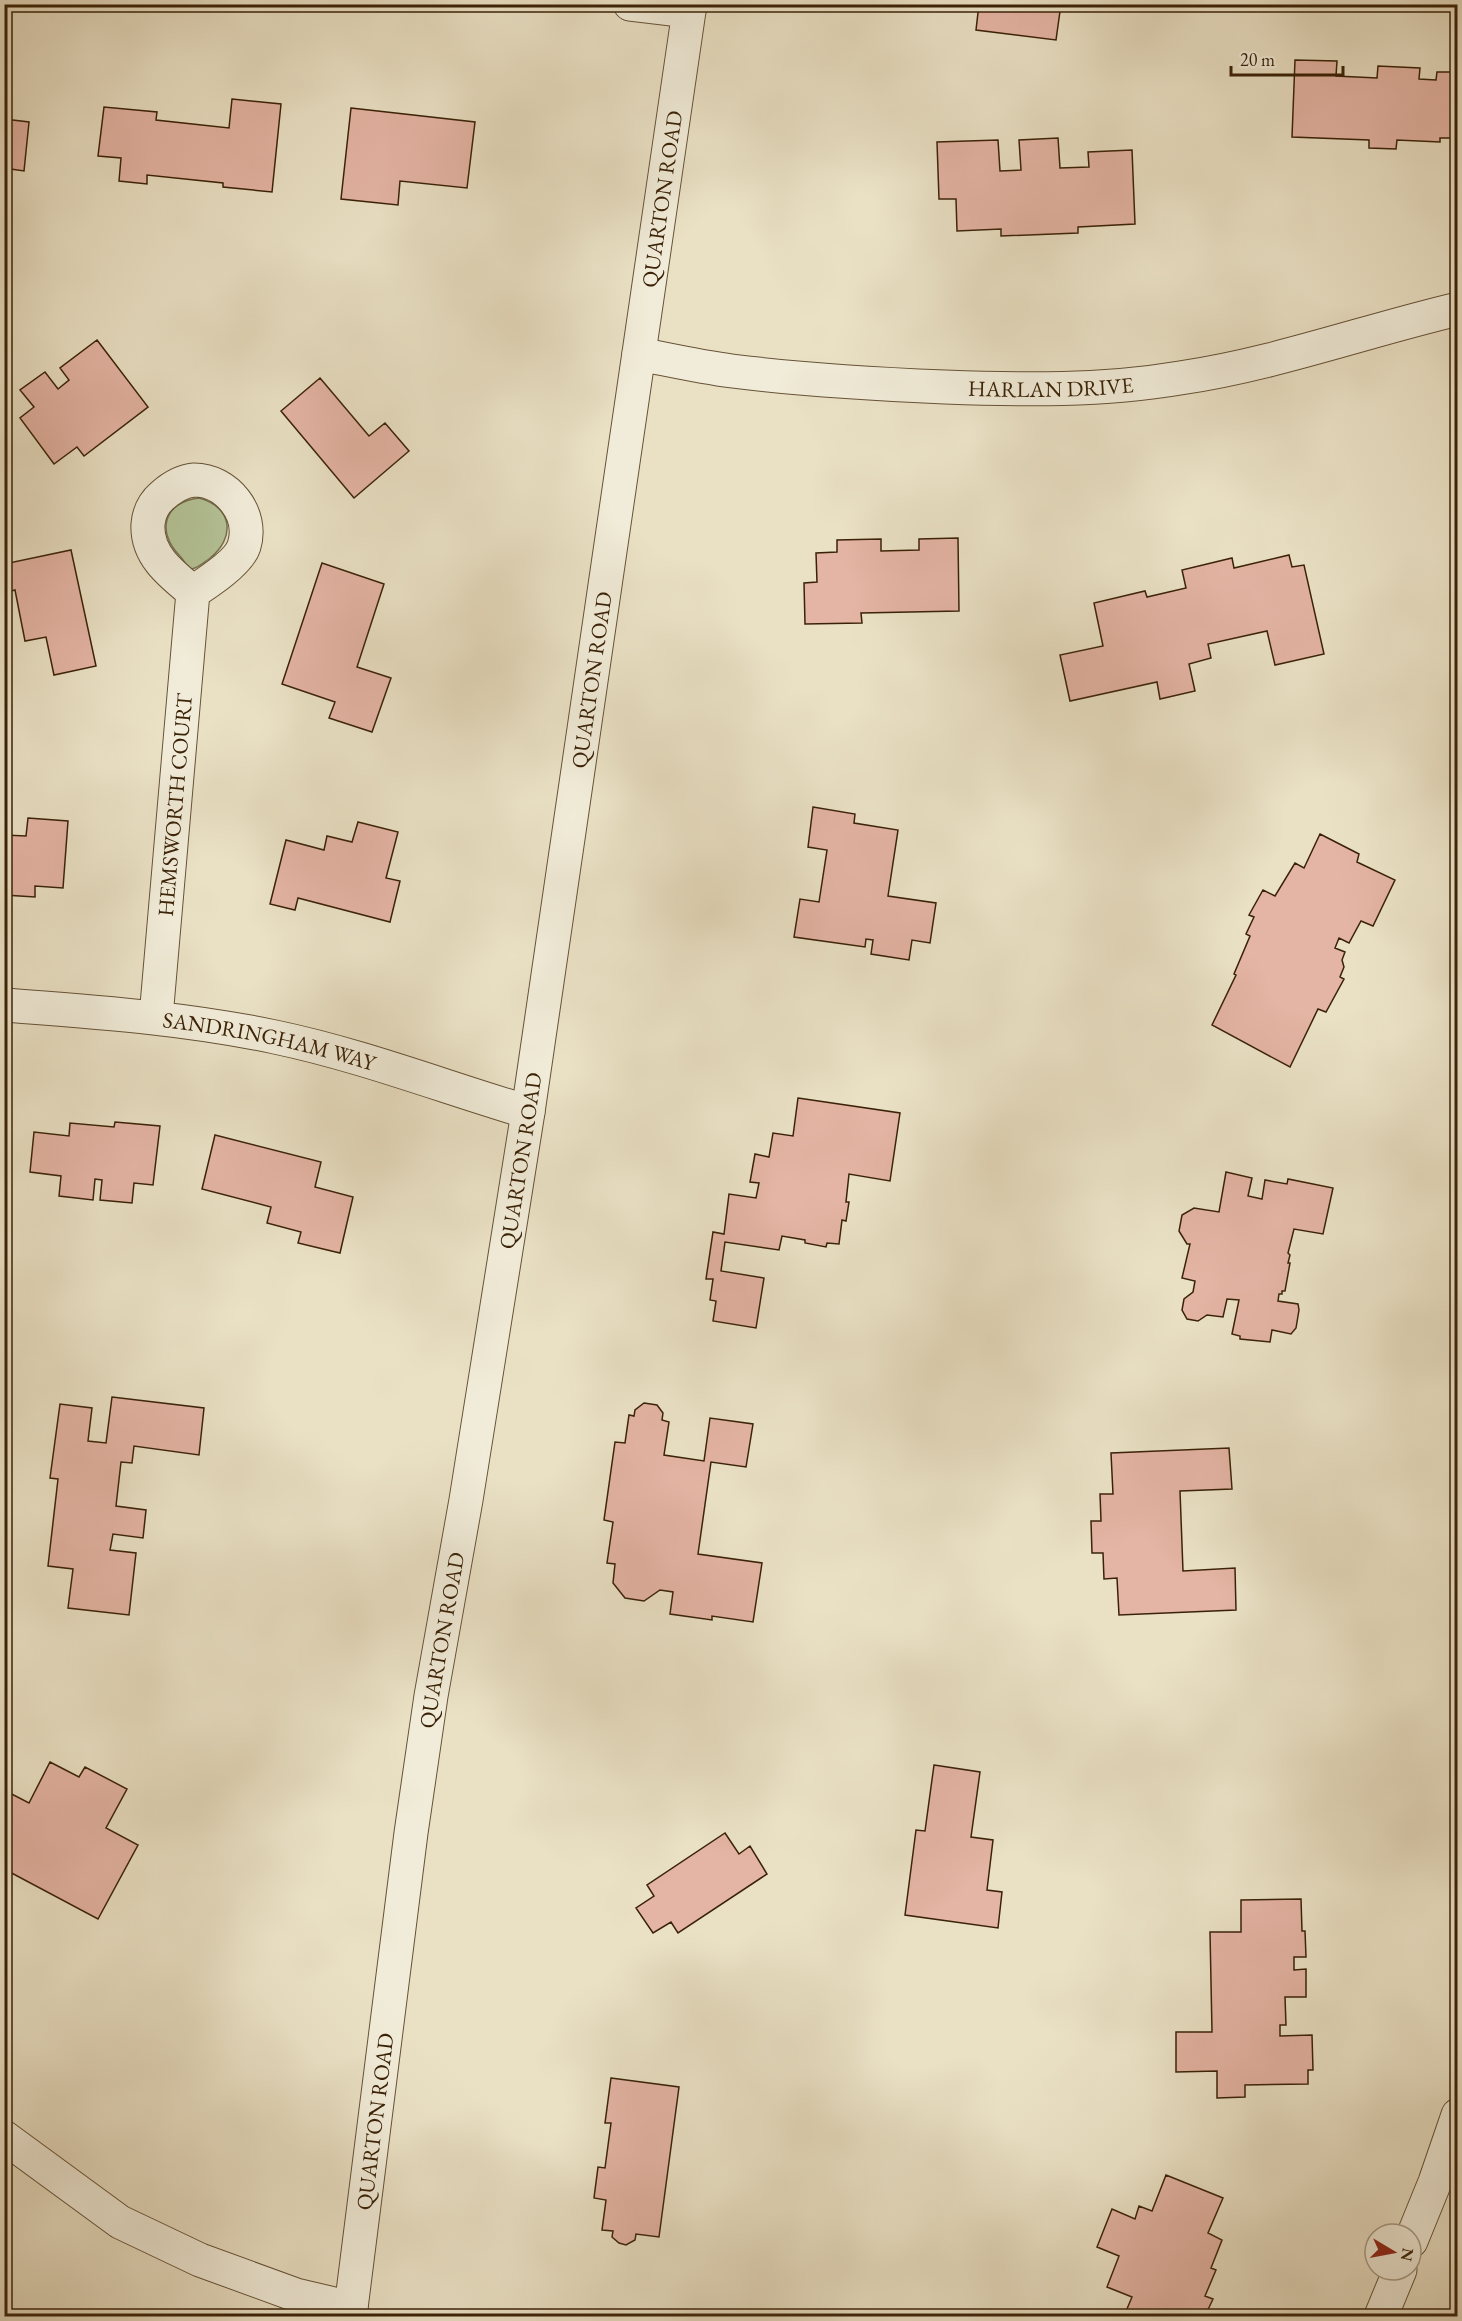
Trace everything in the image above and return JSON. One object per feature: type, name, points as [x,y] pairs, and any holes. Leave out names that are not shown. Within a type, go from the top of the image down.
[{"type":"street","points":[[630,4],[689,8]]},
{"type":"street","name":"QUARTON ROAD","points":[[351,2312],[412,1821],[528,1112],[689,8]]},
{"type":"street","name":"HARLAN DRIVE","points":[[639,354],[730,371],[827,381],[981,388],[1123,385],[1180,379],[1259,363],[1458,309]]},
{"type":"street","name":"HEMSWORTH COURT","points":[[156,1017],[193,592]]},
{"type":"street","name":"SANDRINGHAM WAY","points":[[4,1005],[156,1017],[275,1037],[361,1059],[528,1112]]},
{"type":"street","points":[[1419,2222],[1439,2172],[1458,2115]]},
{"type":"street","points":[[4,2138],[120,2222],[200,2260],[296,2295],[351,2312]]},
{"type":"street","points":[[1381,2316],[1395,2282]]},
{"type":"green space","points":[[199,498],[219,508],[227,524],[227,533],[218,551],[192,569],[172,546],[166,527],[171,511],[178,505]]},
{"type":"building","points":[[979,4],[1061,4],[1056,40],[976,30]]},
{"type":"building","points":[[1295,60],[1337,61],[1336,76],[1377,78],[1378,66],[1420,68],[1419,79],[1436,80],[1437,72],[1457,72],[1458,138],[1440,138],[1440,142],[1397,140],[1396,149],[1369,148],[1369,140],[1292,137]]},
{"type":"building","points":[[232,99],[281,104],[272,192],[223,187],[223,183],[147,175],[147,184],[119,181],[121,158],[98,156],[104,107],[157,112],[156,120],[229,128]]},
{"type":"building","points":[[351,108],[475,122],[467,188],[400,181],[398,205],[341,199]]},
{"type":"building","points":[[4,119],[29,122],[24,171],[4,168]]},
{"type":"building","points":[[1058,138],[1060,168],[1089,167],[1088,152],[1132,150],[1135,224],[1078,227],[1078,233],[1001,236],[1001,229],[957,231],[956,199],[939,199],[937,142],[998,140],[1000,171],[1021,170],[1019,140]]},
{"type":"building","points":[[97,340],[148,407],[84,456],[77,447],[54,464],[20,418],[34,407],[20,390],[45,372],[58,389],[69,380],[60,368]]},
{"type":"building","points":[[320,378],[369,436],[385,423],[409,451],[354,498],[281,411]]},
{"type":"building","points":[[958,538],[959,611],[861,613],[862,623],[805,624],[804,583],[817,582],[816,553],[837,552],[837,540],[881,539],[881,551],[919,550],[919,539]]},
{"type":"building","points":[[71,550],[96,666],[54,675],[46,637],[25,641],[15,590],[4,593],[4,564]]},
{"type":"building","points":[[1289,555],[1292,567],[1304,565],[1324,654],[1275,665],[1267,631],[1208,644],[1211,658],[1189,664],[1195,691],[1160,699],[1157,682],[1070,701],[1060,655],[1103,646],[1094,603],[1145,591],[1147,597],[1186,588],[1182,570],[1232,558],[1234,568]]},
{"type":"building","points":[[322,563],[384,584],[357,667],[391,678],[372,732],[329,718],[335,702],[282,684]]},
{"type":"building","points":[[813,807],[855,814],[854,823],[898,830],[888,896],[936,903],[930,943],[912,940],[909,960],[871,954],[873,940],[866,939],[865,947],[794,937],[800,899],[819,902],[827,850],[808,847]]},
{"type":"building","points":[[28,818],[68,821],[63,888],[35,886],[35,897],[4,895],[4,835],[26,836]]},
{"type":"building","points":[[358,822],[398,832],[386,878],[400,881],[390,922],[298,898],[295,910],[270,904],[286,840],[324,850],[327,836],[352,842]]},
{"type":"building","points":[[1320,834],[1359,854],[1357,862],[1395,880],[1373,926],[1361,921],[1349,943],[1339,938],[1335,948],[1345,952],[1342,960],[1344,967],[1340,977],[1344,979],[1326,1012],[1318,1009],[1290,1067],[1212,1025],[1236,975],[1234,974],[1250,936],[1246,934],[1254,917],[1249,915],[1263,890],[1275,896],[1295,863],[1304,868]]},
{"type":"building","points":[[798,1098],[900,1113],[890,1181],[849,1174],[846,1202],[849,1202],[846,1221],[842,1220],[839,1244],[827,1243],[826,1247],[782,1236],[779,1250],[725,1242],[721,1271],[764,1278],[756,1328],[713,1321],[716,1301],[710,1300],[713,1279],[706,1279],[713,1232],[724,1234],[729,1194],[756,1198],[759,1183],[750,1182],[755,1154],[769,1157],[773,1133],[793,1136]]},
{"type":"building","points":[[115,1122],[160,1126],[153,1185],[134,1183],[132,1203],[100,1200],[102,1180],[95,1179],[93,1200],[59,1196],[61,1176],[30,1172],[34,1132],[69,1136],[70,1123],[114,1127]]},
{"type":"building","points":[[215,1135],[321,1162],[315,1187],[353,1197],[340,1253],[298,1243],[301,1232],[267,1223],[271,1207],[202,1189]]},
{"type":"building","points":[[1226,1172],[1252,1178],[1248,1196],[1262,1199],[1265,1180],[1287,1184],[1288,1179],[1333,1188],[1323,1234],[1294,1229],[1288,1253],[1290,1255],[1288,1263],[1290,1263],[1285,1291],[1279,1294],[1278,1301],[1298,1304],[1296,1328],[1291,1334],[1272,1330],[1270,1342],[1240,1339],[1240,1336],[1232,1334],[1239,1300],[1227,1299],[1223,1317],[1207,1315],[1198,1321],[1187,1319],[1182,1310],[1184,1299],[1193,1292],[1195,1281],[1182,1278],[1190,1244],[1187,1244],[1179,1231],[1182,1215],[1194,1208],[1219,1212]]},
{"type":"building","points":[[112,1397],[204,1408],[199,1455],[134,1446],[132,1463],[121,1462],[116,1506],[146,1510],[143,1538],[113,1534],[110,1550],[136,1553],[129,1615],[68,1608],[73,1569],[48,1566],[58,1479],[50,1478],[60,1404],[92,1408],[88,1441],[106,1443]]},
{"type":"building","points":[[644,1403],[657,1405],[663,1413],[662,1420],[669,1422],[664,1455],[704,1461],[710,1418],[753,1424],[746,1467],[711,1462],[698,1554],[762,1563],[753,1622],[712,1616],[712,1620],[670,1614],[673,1592],[660,1590],[644,1601],[625,1598],[613,1583],[615,1564],[607,1563],[613,1522],[604,1520],[615,1442],[625,1443],[629,1415],[634,1416],[635,1410]]},
{"type":"building","points":[[1229,1448],[1232,1489],[1180,1491],[1183,1571],[1235,1568],[1236,1610],[1119,1615],[1117,1578],[1104,1579],[1103,1553],[1092,1553],[1091,1521],[1101,1521],[1100,1494],[1113,1494],[1111,1453]]},
{"type":"building","points":[[4,1757],[11,1761],[4,1774]]},
{"type":"building","points":[[50,1762],[79,1777],[85,1767],[127,1789],[106,1828],[138,1845],[98,1919],[4,1869],[4,1790],[29,1803]]},
{"type":"building","points":[[934,1765],[980,1772],[971,1837],[993,1840],[987,1890],[1002,1892],[998,1928],[905,1915],[916,1830],[925,1831]]},
{"type":"building","points":[[725,1833],[739,1854],[750,1846],[767,1874],[678,1933],[671,1922],[653,1933],[636,1908],[654,1896],[647,1885]]},
{"type":"building","points":[[1301,1899],[1306,1957],[1294,1957],[1294,1970],[1306,1969],[1306,1997],[1285,1997],[1286,2025],[1280,2025],[1280,2036],[1312,2035],[1313,2070],[1308,2070],[1308,2084],[1245,2085],[1245,2097],[1217,2098],[1217,2071],[1176,2072],[1176,2032],[1212,2032],[1210,1932],[1241,1932],[1241,1900]]},
{"type":"building","points":[[611,2078],[679,2087],[659,2237],[636,2234],[635,2240],[626,2245],[612,2237],[613,2231],[602,2230],[606,2200],[594,2198],[598,2167],[605,2168],[611,2123],[605,2123]]},
{"type":"building","points":[[1166,2175],[1223,2198],[1208,2233],[1222,2240],[1211,2268],[1216,2270],[1205,2296],[1213,2299],[1205,2316],[1124,2316],[1132,2297],[1107,2287],[1119,2256],[1097,2247],[1112,2209],[1135,2219],[1139,2206],[1152,2211]]}]
